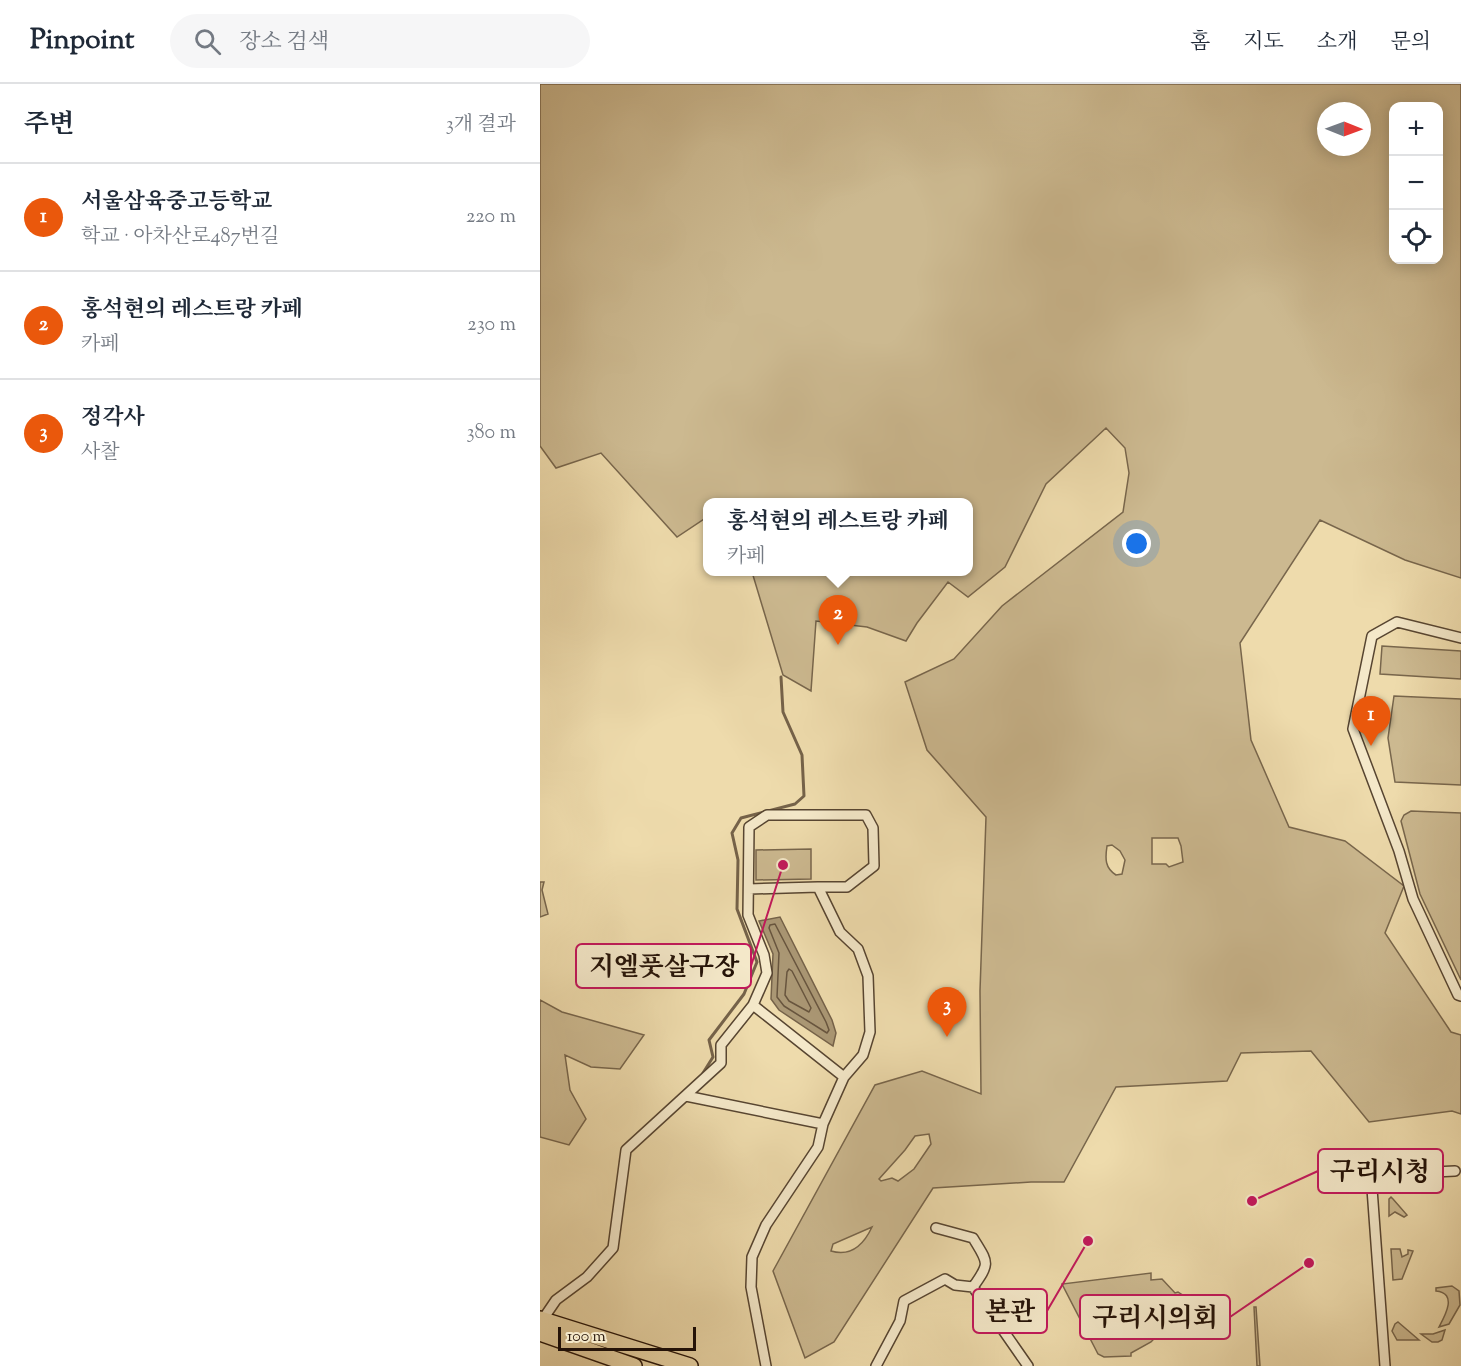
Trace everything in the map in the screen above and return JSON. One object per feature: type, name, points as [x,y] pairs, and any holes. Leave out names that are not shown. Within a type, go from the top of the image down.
[{"type":"main road","points":[[541,1325],[634,1366]]},
{"type":"main road","points":[[541,1325],[690,1366]]},
{"type":"street","points":[[1461,638],[1397,622],[1372,636],[1353,729],[1399,851],[1413,899],[1458,995],[1461,996]]},
{"type":"street","points":[[541,1325],[556,1300],[587,1277],[613,1248],[626,1150],[721,1063],[721,1045],[753,1005],[767,973],[764,955],[748,915],[748,889],[749,827],[767,814],[866,815],[873,828],[874,866],[847,887],[748,889]]},
{"type":"street","points":[[766,1366],[751,1287],[752,1257],[766,1225],[818,1147],[823,1124],[844,1077],[863,1055],[870,1032],[868,976],[858,949],[840,932],[818,887]]},
{"type":"street","points":[[753,1005],[844,1077]]},
{"type":"street","points":[[686,1095],[823,1124]]},
{"type":"street","points":[[1385,1366],[1371,1175],[1455,1171]]},
{"type":"street","points":[[936,1228],[973,1238],[986,1259],[985,1270],[973,1287]]},
{"type":"street","points":[[876,1366],[900,1321],[904,1302],[945,1279],[954,1285],[973,1287],[1028,1366]]},
{"type":"shaded area","points":[[540,84],[1461,84],[1461,578],[1405,560],[1320,520],[1240,643],[1251,740],[1289,827],[1345,841],[1404,886],[1385,933],[1451,1032],[1461,1035],[1461,1114],[1452,1111],[1369,1122],[1311,1051],[1241,1053],[1227,1081],[1116,1087],[1064,1182],[933,1188],[834,1342],[805,1358],[773,1271],[875,1085],[922,1071],[981,1094],[980,991],[986,817],[927,750],[905,682],[954,659],[1002,606],[1123,512],[1129,473],[1125,448],[1106,428],[1046,484],[1005,567],[968,597],[948,582],[906,641],[867,627],[816,621],[811,691],[783,675],[753,576],[973,576],[973,498],[703,498],[703,520],[677,537],[601,453],[556,468],[540,446]],"holes":[[[1152,838],[1178,838],[1183,862],[1169,867],[1166,864],[1152,864]],[[1112,845],[1120,851],[1125,860],[1122,874],[1116,875],[1108,866],[1107,846]],[[929,1134],[931,1144],[914,1169],[898,1181],[892,1178],[881,1181],[879,1179],[915,1136]],[[872,1227],[861,1244],[851,1251],[831,1251],[833,1244]]]},
{"type":"shaded area","points":[[1382,646],[1461,651],[1461,679],[1380,674]]},
{"type":"shaded area","points":[[1394,696],[1461,699],[1461,785],[1395,782],[1388,738]]},
{"type":"shaded area","points":[[1411,811],[1461,813],[1461,980],[1420,894],[1401,821],[1404,815]]},
{"type":"shaded area","points":[[811,849],[811,879],[756,880],[756,850]]},
{"type":"shaded area","points":[[540,882],[544,882],[542,890],[548,914],[540,917]]},
{"type":"shaded area","points":[[540,1000],[562,1012],[644,1035],[620,1069],[591,1067],[565,1055],[570,1090],[586,1119],[569,1145],[540,1137]]},
{"type":"shaded area","points":[[1391,1197],[1407,1215],[1404,1217],[1395,1212],[1389,1216]]},
{"type":"shaded area","points":[[1391,1249],[1400,1249],[1402,1257],[1408,1254],[1408,1250],[1413,1251],[1402,1279],[1393,1280]]},
{"type":"shaded area","points":[[1151,1273],[1151,1280],[1162,1279],[1175,1293],[1178,1292],[1184,1296],[1185,1307],[1151,1342],[1131,1353],[1131,1356],[1104,1357],[1098,1354],[1062,1284]]},
{"type":"shaded area","points":[[1452,1286],[1459,1291],[1460,1305],[1449,1324],[1439,1327],[1448,1306],[1448,1300],[1443,1293],[1436,1291],[1436,1288]]},
{"type":"shaded area","points":[[1254,1307],[1256,1307],[1260,1366],[1257,1366]]},
{"type":"shaded area","points":[[1398,1322],[1419,1340],[1397,1340],[1392,1331]]},
{"type":"shaded area","points":[[1445,1330],[1442,1340],[1438,1342],[1432,1342],[1421,1334],[1433,1334]]},
{"type":"water","points":[[780,917],[832,1020],[836,1033],[833,1046],[779,1010],[771,999],[773,954],[759,921]]},
{"type":"waterway","points":[[703,1073],[713,1057],[709,1040],[744,994],[757,962],[737,909],[738,860],[732,833],[741,818],[795,804],[804,796],[802,755],[783,712],[781,677]]},
{"type":"place","name":"홍석현의 레스트랑 카페","points":[[838,645]]},
{"type":"place","name":"서울삼육중고등학교","points":[[1371,746]]},
{"type":"place","name":"지엘풋살구장","points":[[783,865]]},
{"type":"place","name":"정각사","points":[[947,1037]]},
{"type":"place","name":"구리시청","points":[[1252,1201]]},
{"type":"place","name":"본관","points":[[1088,1241]]},
{"type":"place","name":"구리시의회","points":[[1309,1263]]}]
